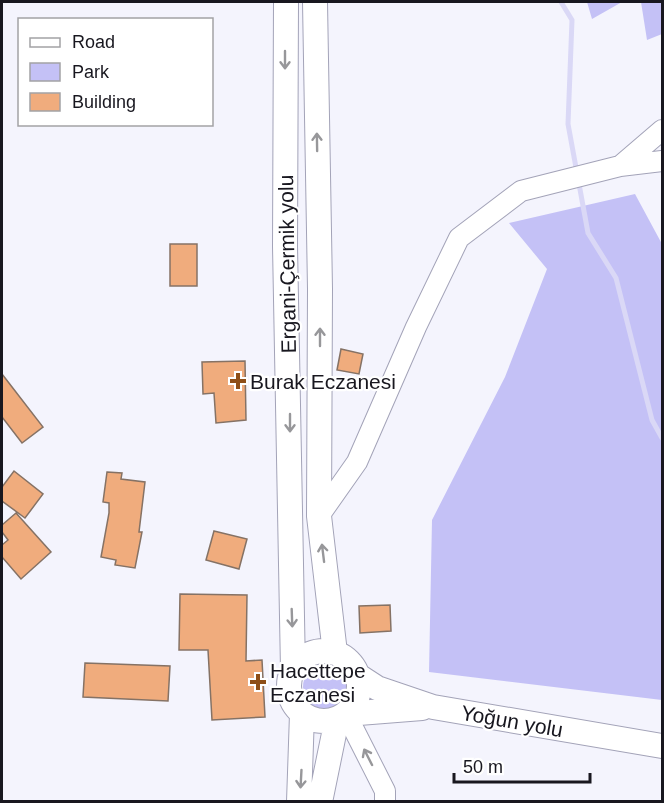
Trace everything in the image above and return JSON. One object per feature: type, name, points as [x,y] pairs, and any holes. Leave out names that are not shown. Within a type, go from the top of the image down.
[{"type":"main road","name":"Ergani-Çermik yolu","points":[[286,2],[285,246],[293,670]]},
{"type":"main road","name":"Ergani-Çermik yolu","points":[[315,2],[320,289],[319,516],[335,653]]},
{"type":"main road","points":[[335,653],[345,657],[357,675],[377,688],[433,707],[313,720],[302,714],[294,705],[290,694],[293,670],[311,654],[335,653]]},
{"type":"main road","points":[[320,801],[341,716],[358,696],[357,675]]},
{"type":"main road","name":"Yoğun yolu","points":[[433,707],[663,746]]},
{"type":"main road","points":[[299,801],[302,714]]},
{"type":"street","points":[[620,166],[663,130]]},
{"type":"street","points":[[319,516],[357,462],[416,327],[459,238],[521,191],[620,166],[663,162]]},
{"type":"street","points":[[341,716],[385,791],[385,801]]},
{"type":"green space","points":[[587,2],[622,2],[592,19]]},
{"type":"green space","points":[[641,2],[662,2],[662,34],[647,40]]},
{"type":"green space","points":[[635,194],[662,244],[662,700],[429,672],[432,520],[505,377],[547,269],[509,223]]},
{"type":"green space","points":[[325,665],[341,671],[347,687],[341,703],[325,709],[309,703],[303,687],[309,671]]},
{"type":"building","points":[[170,244],[197,244],[197,286],[170,286]]},
{"type":"building","points":[[341,349],[363,354],[359,374],[337,370]]},
{"type":"building","points":[[245,361],[246,420],[216,423],[214,393],[203,394],[202,362]]},
{"type":"building","points":[[2,374],[43,427],[22,443],[2,417]]},
{"type":"building","points":[[14,471],[43,494],[25,518],[2,501],[2,487]]},
{"type":"building","points":[[107,472],[122,473],[121,479],[145,482],[139,532],[142,532],[135,568],[115,565],[116,560],[101,557],[109,513],[109,503],[103,502]]},
{"type":"building","points":[[16,513],[51,552],[21,579],[2,557],[2,545],[8,540],[2,532],[2,525]]},
{"type":"building","points":[[214,531],[247,539],[239,569],[206,560]]},
{"type":"building","points":[[180,594],[247,595],[246,661],[262,660],[265,717],[212,720],[208,650],[179,650]]},
{"type":"building","points":[[390,605],[391,631],[360,633],[359,606]]},
{"type":"building","points":[[85,663],[170,666],[168,701],[83,697]]},
{"type":"waterway","points":[[561,2],[572,20],[568,124],[588,233],[616,278],[652,420],[662,438]]},
{"type":"place","name":"Burak Eczanesi","points":[[238,381]]},
{"type":"place","name":"Hacettepe Eczanesi","points":[[258,682]]}]
